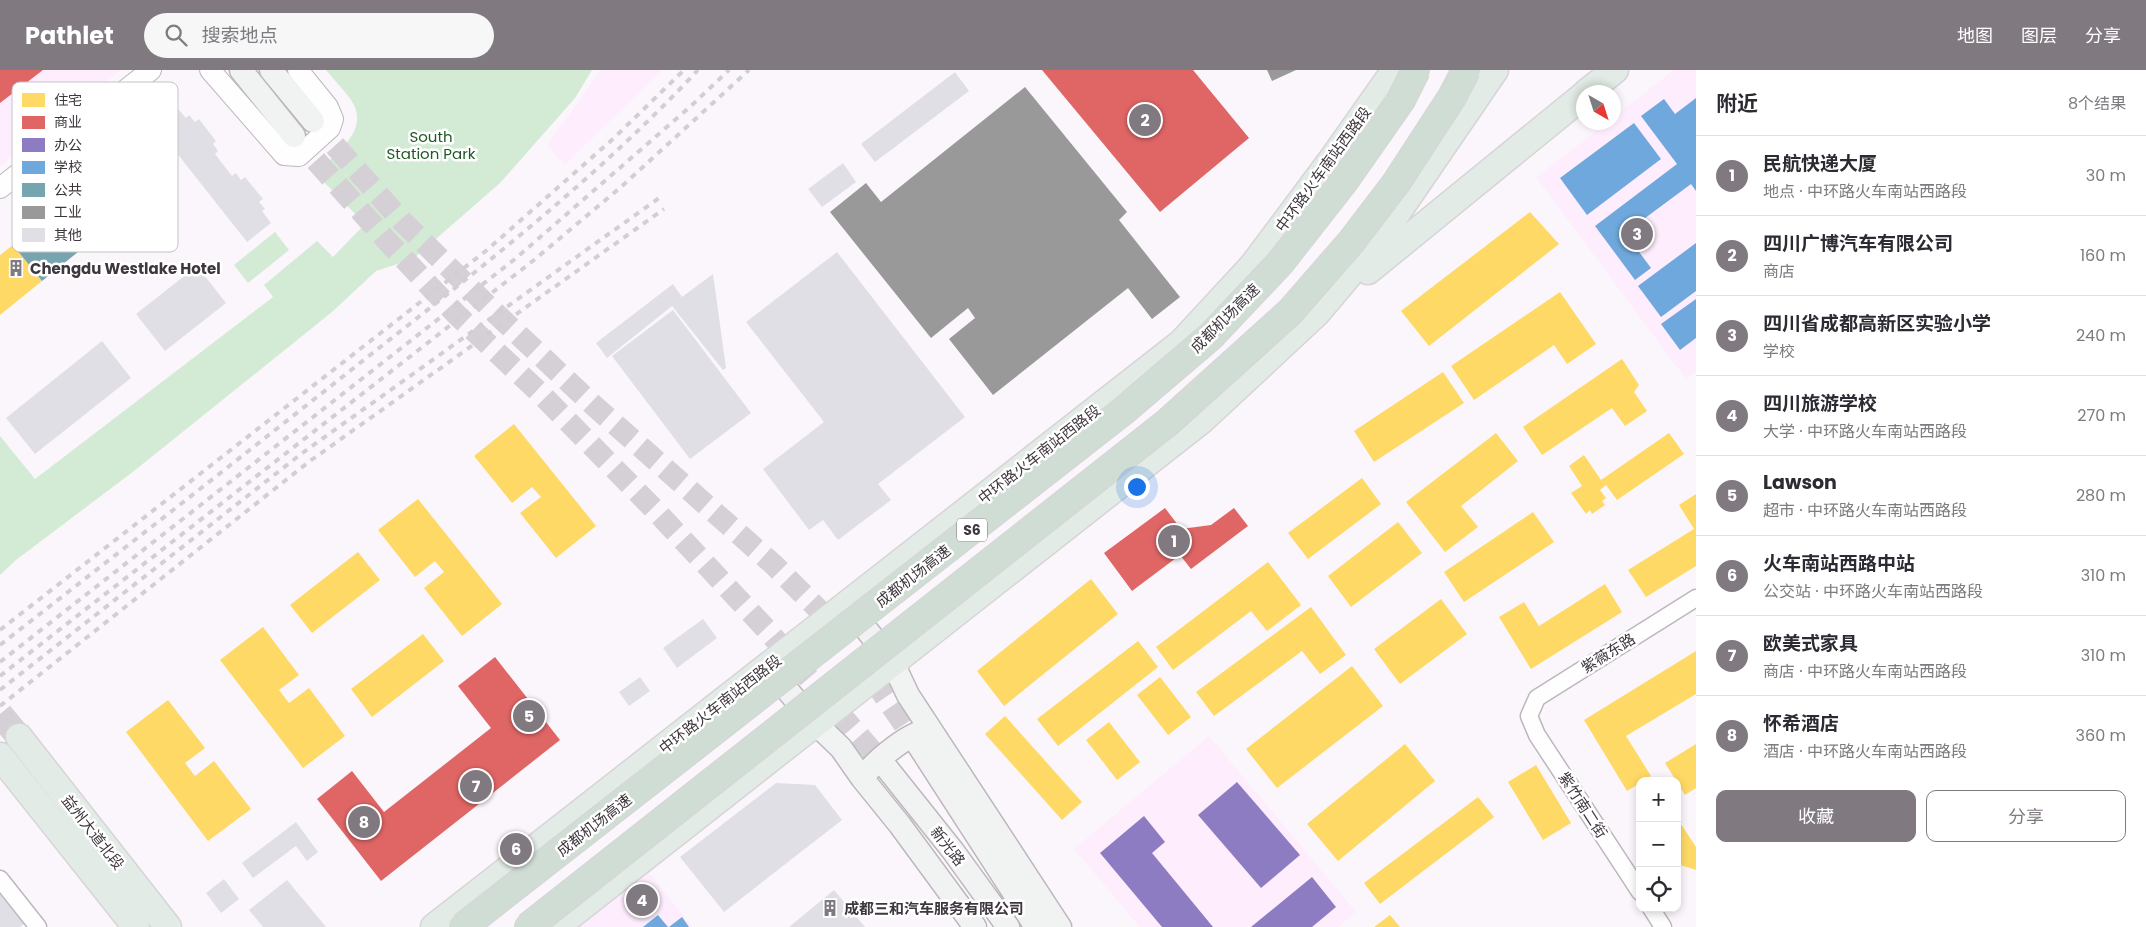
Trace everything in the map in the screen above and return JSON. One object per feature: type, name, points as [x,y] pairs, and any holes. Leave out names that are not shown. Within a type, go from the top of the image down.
[{"type":"highway","name":"成都机场高速","points":[[464,927],[1122,412],[1210,336],[1280,263],[1344,180],[1401,100],[1416,70]]},
{"type":"highway","name":"S6","points":[[528,927],[1168,422],[1290,312],[1351,242],[1396,183],[1452,97],[1466,70]]},
{"type":"main road","points":[[241,70],[294,136]]},
{"type":"main road","points":[[271,70],[313,121]]},
{"type":"main road","name":"中环路火车南站西路段","points":[[434,927],[1181,343],[1254,264],[1330,162],[1395,70]]},
{"type":"main road","points":[[1317,312],[1380,238],[1495,70]]},
{"type":"main road","points":[[1596,85],[1615,70]]},
{"type":"main road","points":[[556,927],[1202,420],[1317,312],[1576,102]]},
{"type":"main road","points":[[846,604],[893,663],[924,736],[1036,927]]},
{"type":"main road","points":[[767,666],[815,723],[841,748],[974,927]]},
{"type":"main road","points":[[862,778],[874,765],[919,731],[1060,927]]},
{"type":"main road","name":"益州大道北段","points":[[19,737],[168,927]]},
{"type":"main road","name":"益州大道北段","points":[[0,756],[136,927]]},
{"type":"main road","name":"新光路","points":[[886,767],[953,851],[1008,927]]},
{"type":"street","points":[[136,82],[151,70]]},
{"type":"street","points":[[210,70],[284,155],[299,156],[330,128],[333,119],[328,107],[298,70]]},
{"type":"street","points":[[0,188],[12,179]]},
{"type":"street","name":"紫薇东路","points":[[1529,716],[1536,698],[1696,598]]},
{"type":"street","name":"紫竹南二街","points":[[1529,716],[1537,735],[1636,886]]},
{"type":"street","points":[[0,879],[38,927]]},
{"type":"street","points":[[1653,912],[1663,927]]},
{"type":"shaded area","points":[[0,70],[121,70],[106,82],[12,82],[12,156],[0,166]]},
{"type":"shaded area","points":[[601,70],[662,70],[565,165],[547,146]]},
{"type":"shaded area","points":[[1674,70],[1696,70],[1696,372],[1686,379],[1536,177],[1598,130],[1621,130],[1621,112]]},
{"type":"shaded area","points":[[1209,736],[1356,912],[1338,927],[1140,927],[1074,849]]},
{"type":"shaded area","points":[[649,873],[692,927],[579,927]]},
{"type":"green space","name":"South Station Park","points":[[326,70],[592,70],[575,98],[500,183],[413,259],[376,271],[332,312],[134,471],[16,560],[0,575],[0,436],[35,479],[273,297],[264,285],[317,241],[333,257],[365,224],[315,173],[348,141],[354,132],[357,122],[356,111],[351,100]]},
{"type":"green space","points":[[275,232],[289,250],[248,283],[234,265]]},
{"type":"building: 住宅","points":[[1530,212],[1559,244],[1429,346],[1401,311]]},
{"type":"building: 住宅","name":"Chengdu Westlake Hotel","points":[[12,246],[12,252],[19,252],[42,281],[0,315],[0,255]]},
{"type":"building: 住宅","points":[[1560,292],[1596,344],[1567,364],[1554,345],[1474,400],[1451,366]]},
{"type":"building: 住宅","points":[[1622,359],[1639,385],[1634,392],[1647,411],[1625,426],[1612,408],[1542,455],[1523,427]]},
{"type":"building: 住宅","points":[[1443,372],[1464,403],[1374,462],[1354,431]]},
{"type":"building: 住宅","points":[[514,424],[596,526],[556,558],[520,513],[541,497],[532,487],[512,503],[474,456]]},
{"type":"building: 住宅","points":[[1496,433],[1518,461],[1461,506],[1478,527],[1445,552],[1406,502]]},
{"type":"building: 住宅","points":[[1669,433],[1684,454],[1617,500],[1606,485],[1600,490],[1606,498],[1602,501],[1605,505],[1592,514],[1590,510],[1586,514],[1571,493],[1582,486],[1569,466],[1584,455],[1601,480]]},
{"type":"building: 住宅","points":[[1362,478],[1381,504],[1308,559],[1288,533]]},
{"type":"building: 住宅","points":[[1696,494],[1696,566],[1646,597],[1628,570],[1694,529],[1679,505]]},
{"type":"building: 住宅","points":[[418,499],[502,604],[462,636],[424,588],[444,572],[435,561],[415,577],[378,530]]},
{"type":"building: 住宅","points":[[1533,512],[1554,542],[1464,602],[1444,572]]},
{"type":"building: 住宅","points":[[1398,522],[1422,553],[1351,607],[1328,576]]},
{"type":"building: 住宅","points":[[358,552],[380,580],[312,633],[290,605]]},
{"type":"building: 住宅","points":[[1268,562],[1301,605],[1267,631],[1251,611],[1173,670],[1156,647]]},
{"type":"building: 住宅","points":[[1091,579],[1118,614],[1004,706],[977,671]]},
{"type":"building: 住宅","points":[[1605,584],[1622,612],[1531,669],[1499,617],[1524,602],[1539,626]]},
{"type":"building: 住宅","points":[[1441,599],[1467,634],[1400,684],[1374,649]]},
{"type":"building: 住宅","points":[[1311,607],[1346,655],[1320,674],[1302,651],[1214,716],[1196,692]]},
{"type":"building: 住宅","points":[[263,627],[299,675],[279,690],[289,703],[309,688],[345,736],[303,768],[220,660]]},
{"type":"building: 住宅","points":[[423,634],[444,661],[372,717],[351,689]]},
{"type":"building: 住宅","points":[[1138,641],[1158,667],[1058,746],[1037,719]]},
{"type":"building: 住宅","points":[[1696,651],[1696,694],[1626,736],[1651,776],[1636,777],[1636,785],[1627,791],[1584,720]]},
{"type":"building: 住宅","points":[[1352,666],[1383,706],[1277,788],[1246,749]]},
{"type":"building: 住宅","points":[[1160,677],[1191,717],[1168,735],[1137,695]]},
{"type":"building: 住宅","points":[[168,700],[205,748],[185,763],[195,776],[214,761],[251,809],[208,841],[126,732]]},
{"type":"building: 住宅","points":[[1005,716],[1082,802],[1062,820],[985,734]]},
{"type":"building: 住宅","points":[[1109,722],[1140,762],[1117,780],[1086,740]]},
{"type":"building: 住宅","points":[[1405,744],[1435,781],[1338,861],[1307,824]]},
{"type":"building: 住宅","points":[[1696,744],[1696,788],[1685,795],[1681,789],[1681,777],[1674,777],[1665,763]]},
{"type":"building: 住宅","points":[[1536,765],[1571,823],[1543,840],[1508,782]]},
{"type":"building: 住宅","points":[[1478,797],[1494,817],[1380,904],[1364,883]]},
{"type":"building: 住宅","points":[[1681,824],[1696,847],[1696,870],[1681,865]]},
{"type":"building: 住宅","points":[[1390,915],[1400,927],[1374,927]]},
{"type":"building: 商业","points":[[0,70],[43,70],[27,82],[12,82],[12,94],[0,103]]},
{"type":"building: 商业","points":[[1042,70],[1193,70],[1249,138],[1160,212]]},
{"type":"building: 商业","points":[[1165,508],[1181,529],[1211,525],[1234,508],[1248,526],[1191,569],[1180,555],[1132,591],[1104,553]]},
{"type":"building: 商业","points":[[495,657],[560,740],[381,881],[317,799],[352,771],[384,812],[491,728],[458,686]]},
{"type":"building: 办公","points":[[1237,782],[1300,855],[1261,888],[1198,815]]},
{"type":"building: 办公","points":[[1144,816],[1165,842],[1152,853],[1213,927],[1162,927],[1100,853]]},
{"type":"building: 办公","points":[[1312,877],[1336,907],[1312,927],[1251,927]]},
{"type":"building: 学校","points":[[1696,98],[1696,191],[1691,184],[1625,233],[1651,268],[1635,280],[1595,226],[1677,164],[1641,116],[1664,99],[1675,114]]},
{"type":"building: 学校","points":[[1634,123],[1661,159],[1587,215],[1560,178]]},
{"type":"building: 学校","points":[[1696,243],[1696,291],[1661,317],[1638,286]]},
{"type":"building: 学校","points":[[1696,299],[1696,338],[1680,350],[1661,324]]},
{"type":"building: 学校","points":[[658,915],[668,927],[643,927]]},
{"type":"building: 学校","points":[[682,917],[689,927],[669,927]]},
{"type":"building: 公共","points":[[19,252],[78,252],[42,281]]},
{"type":"building: 工业","points":[[1267,70],[1296,70],[1272,81]]},
{"type":"building: 工业","points":[[1025,87],[1127,212],[1119,220],[1180,297],[1152,319],[1128,288],[993,395],[949,339],[975,318],[968,308],[931,338],[830,212],[866,183],[881,202]]},
{"type":"building: 其他","points":[[955,72],[969,91],[875,162],[861,144]]},
{"type":"building: 其他","points":[[178,111],[186,118],[189,115],[195,122],[199,119],[216,141],[213,144],[218,151],[215,154],[232,176],[236,173],[241,180],[245,177],[263,199],[259,202],[265,209],[262,211],[271,223],[247,242],[178,155]]},
{"type":"building: 其他","points":[[843,163],[856,182],[822,207],[808,189]]},
{"type":"building: 其他","points":[[837,252],[965,417],[878,484],[891,500],[838,540],[823,520],[809,530],[763,469],[824,422],[746,322]]},
{"type":"building: 其他","points":[[197,266],[226,303],[165,351],[136,314]]},
{"type":"building: 其他","points":[[713,274],[726,368],[723,370],[672,306],[607,358],[596,343],[673,284],[682,297]]},
{"type":"building: 其他","points":[[673,310],[751,413],[690,459],[612,356]]},
{"type":"building: 其他","points":[[102,341],[131,378],[35,454],[6,418]]},
{"type":"building: 其他","points":[[703,619],[717,638],[677,668],[663,648]]},
{"type":"building: 其他","points":[[640,677],[650,691],[629,706],[619,692]]},
{"type":"building: 其他","points":[[776,783],[815,785],[842,820],[724,912],[680,857]]},
{"type":"building: 其他","points":[[296,822],[318,852],[307,861],[296,846],[253,878],[242,863]]},
{"type":"building: 其他","points":[[224,879],[239,899],[221,913],[206,893]]},
{"type":"building: 其他","points":[[287,880],[326,927],[263,927],[249,910]]},
{"type":"building: 其他","points":[[0,889],[24,924],[20,927],[0,927]]},
{"type":"building: 其他","name":"成都三和汽车服务有限公司","points":[[834,890],[865,927],[789,927]]},
{"type":"tunnel","points":[[313,121],[401,220],[489,307],[591,403],[774,565],[821,612],[868,672],[917,743]]},
{"type":"tunnel","points":[[294,136],[389,243],[456,314],[540,393],[653,508],[767,630],[886,767]]},
{"type":"tunnel","points":[[0,714],[19,737]]},
{"type":"railway","points":[[0,630],[487,250],[614,138],[684,70]]},
{"type":"railway","points":[[0,645],[495,256],[620,148],[698,70]]},
{"type":"railway","points":[[0,662],[515,259],[691,106],[729,70]]},
{"type":"railway","points":[[0,676],[534,260],[621,187],[749,70]]},
{"type":"railway","points":[[0,690],[301,454],[659,198]]},
{"type":"railway","points":[[0,706],[310,461],[664,209]]},
{"type":"place","name":"四川广博汽车有限公司","points":[[1145,120]]},
{"type":"place","name":"四川省成都高新区实验小学","points":[[1637,234]]},
{"type":"place","name":"Chengdu Westlake Hotel","points":[[16,268]]},
{"type":"place","name":"民航快递大厦","points":[[1174,541]]},
{"type":"place","name":"Lawson","points":[[529,716]]},
{"type":"place","name":"欧美式家具","points":[[476,786]]},
{"type":"place","name":"怀希酒店","points":[[364,822]]},
{"type":"place","name":"火车南站西路中站","points":[[516,849]]},
{"type":"place","name":"四川旅游学校","points":[[642,900]]},
{"type":"place","name":"成都三和汽车服务有限公司","points":[[830,908]]}]
